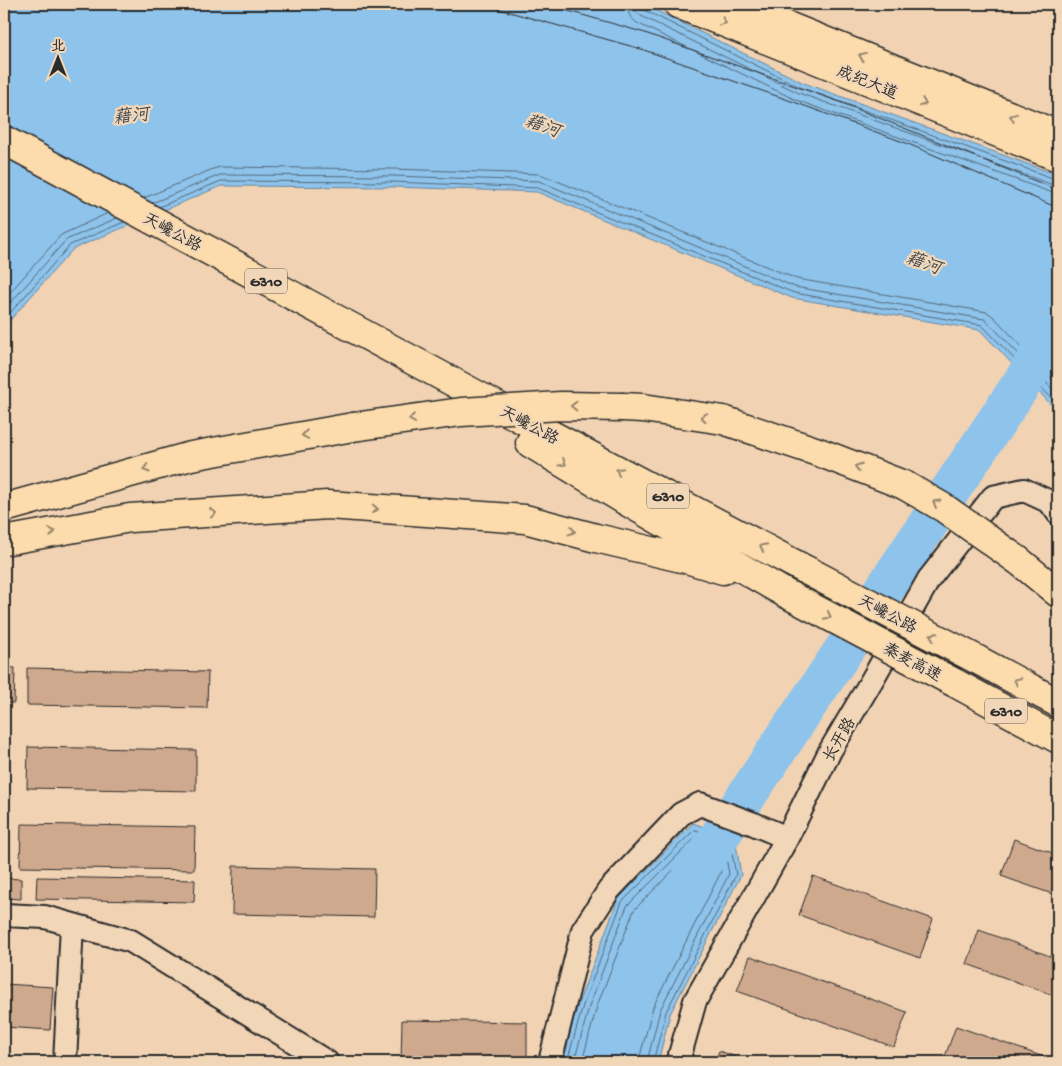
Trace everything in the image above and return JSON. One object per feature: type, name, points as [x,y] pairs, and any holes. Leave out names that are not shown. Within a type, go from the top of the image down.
[{"type":"main road","name":"成纪大道","points":[[678,4],[1058,158]]},
{"type":"main road","name":"成纪大道","points":[[733,4],[1058,135]]},
{"type":"main road","name":"天巉公路","points":[[4,140],[529,423],[1058,703]]},
{"type":"main road","name":"天巉公路","points":[[4,157],[521,438],[776,588]]},
{"type":"main road","points":[[4,508],[191,456],[353,426],[461,412],[561,406],[643,408],[723,420],[822,453],[904,485],[944,508],[1019,561],[1058,593]]},
{"type":"main road","points":[[4,541],[130,518],[328,505],[525,518],[596,538],[690,560],[776,588]]},
{"type":"main road","name":"秦麦高速","points":[[776,588],[1058,739]]},
{"type":"street","name":"长开路","points":[[678,1062],[695,1001],[787,838],[830,751],[929,579],[993,497],[1024,490],[1050,502],[1058,513]]},
{"type":"street","points":[[550,1062],[582,930],[609,890],[681,814],[700,804],[787,838]]},
{"type":"street","points":[[4,915],[45,917],[131,941],[327,1062]]},
{"type":"street","points":[[65,1062],[72,925]]},
{"type":"water","name":"藉河","points":[[4,4],[273,4],[296,6],[311,4],[645,5],[804,83],[1058,175],[1058,412],[980,330],[792,298],[537,192],[393,187],[221,186],[73,249],[4,327]]},
{"type":"water","points":[[693,823],[735,838],[741,875],[670,1014],[658,1062],[562,1062],[579,1001],[618,899]]},
{"type":"building","points":[[4,667],[15,668],[14,703],[4,703]]},
{"type":"building","points":[[27,668],[208,672],[207,708],[27,705]]},
{"type":"building","points":[[28,747],[196,750],[196,791],[27,788]]},
{"type":"building","points":[[21,824],[195,827],[194,870],[20,867]]},
{"type":"building","points":[[1014,839],[1058,855],[1058,896],[1001,876]]},
{"type":"building","points":[[233,866],[375,869],[374,917],[232,914]]},
{"type":"building","points":[[813,876],[933,919],[920,958],[799,915]]},
{"type":"building","points":[[37,877],[195,880],[194,902],[36,899]]},
{"type":"building","points":[[4,878],[21,879],[21,899],[4,898]]},
{"type":"building","points":[[979,930],[1058,959],[1058,997],[967,964]]},
{"type":"building","points":[[750,956],[907,1012],[894,1047],[737,991]]},
{"type":"building","points":[[4,984],[53,987],[50,1030],[4,1027]]},
{"type":"building","points":[[402,1020],[527,1022],[527,1062],[401,1062]]},
{"type":"building","points":[[956,1026],[1058,1062],[943,1062]]},
{"type":"building","points":[[719,1051],[750,1062],[715,1062]]},
{"type":"waterway","points":[[691,879],[1058,329]]},
{"type":"tram line","points":[[481,4],[641,49],[794,102],[906,143],[1058,208]]},
{"type":"tram line","points":[[544,4],[642,32],[837,101],[1058,190]]}]
